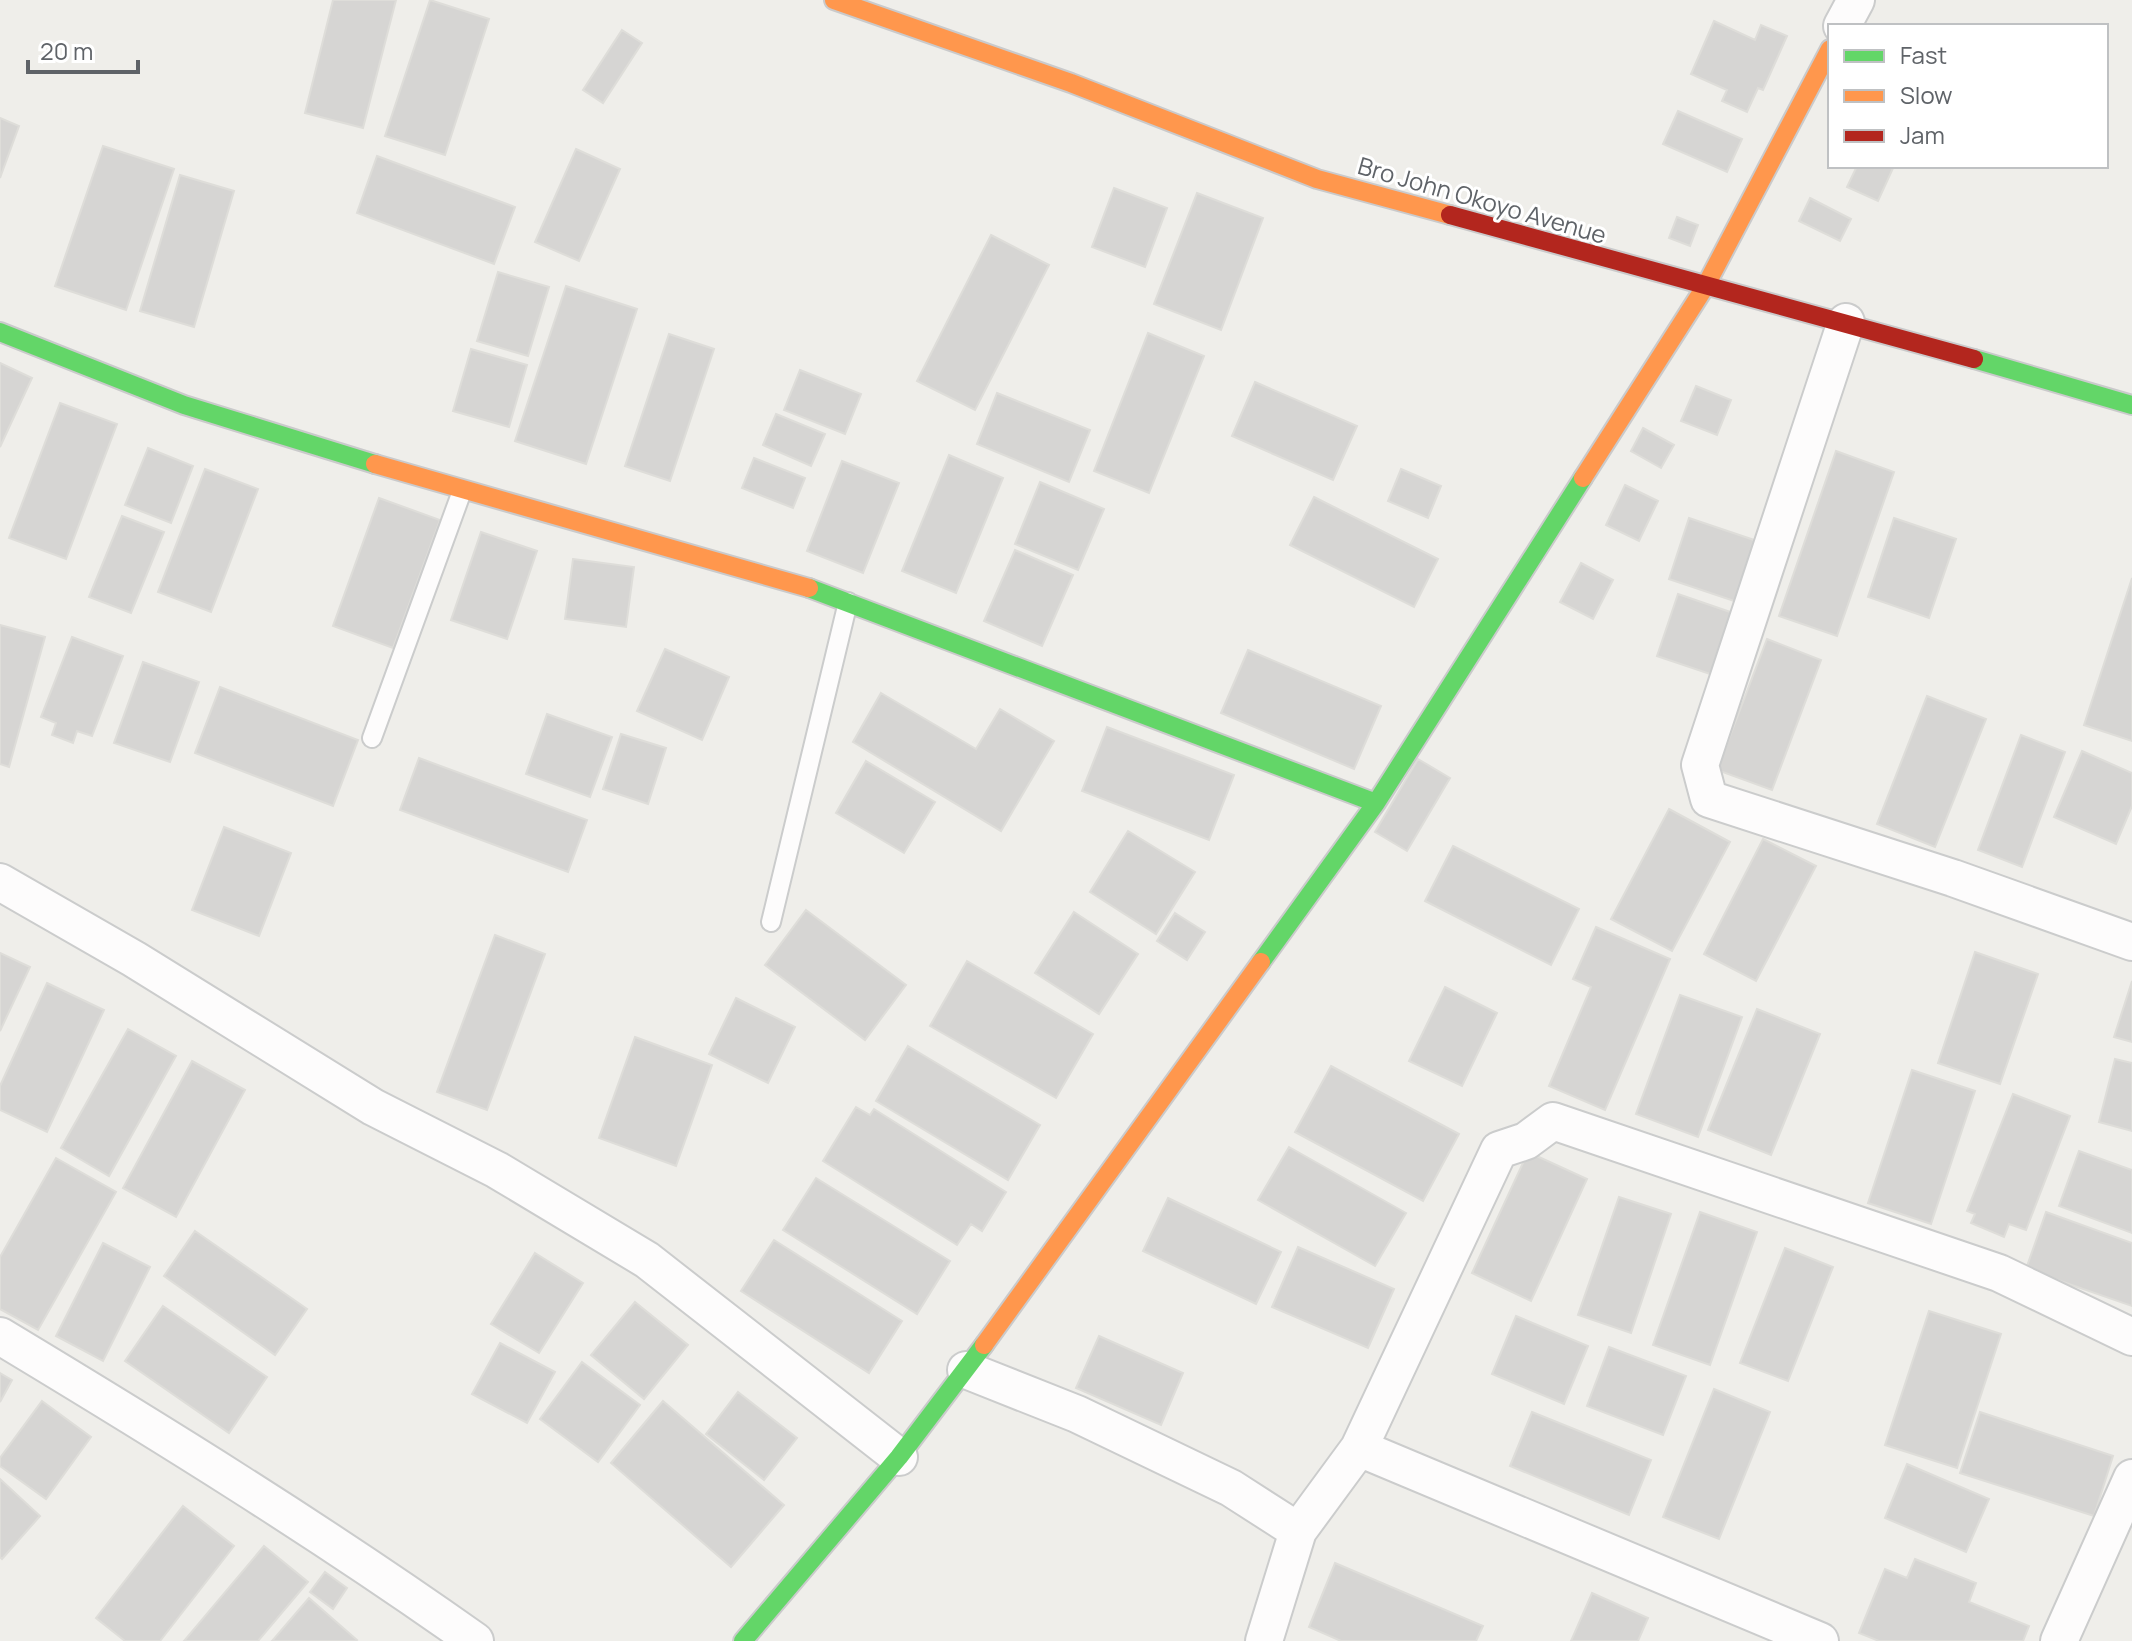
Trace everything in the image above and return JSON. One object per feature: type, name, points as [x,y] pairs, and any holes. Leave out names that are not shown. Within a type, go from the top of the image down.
[{"type":"street","name":"Bro John Okoyo Avenue","points":[[834,0],[1071,83],[1317,179],[1705,287],[1846,322],[2132,405]]},
{"type":"street","points":[[1843,24],[1856,0]]},
{"type":"street","points":[[743,1641],[899,1457],[966,1370],[1376,803],[1705,287],[1828,53]]},
{"type":"street","points":[[1846,322],[1700,765],[1709,799],[1953,878],[2132,942]]},
{"type":"street","points":[[0,332],[184,405],[462,491],[663,544],[848,602],[1376,803]]},
{"type":"street","points":[[0,882],[134,959],[373,1107],[497,1170],[647,1260],[899,1457]]},
{"type":"street","points":[[1264,1641],[1298,1531],[1359,1448],[1499,1150],[1526,1141],[1553,1121],[1999,1273],[2132,1337]]},
{"type":"street","points":[[0,1336],[192,1452],[395,1584],[475,1641]]},
{"type":"street","points":[[966,1370],[1077,1414],[1231,1488],[1298,1531]]},
{"type":"street","points":[[1359,1448],[1820,1641]]},
{"type":"street","points":[[2059,1641],[2132,1478]]},
{"type":"lane","points":[[372,738],[462,491]]},
{"type":"lane","points":[[771,922],[848,602]]},
{"type":"building","points":[[333,0],[396,0],[363,128],[305,113]]},
{"type":"building","points":[[430,0],[489,19],[445,155],[385,136]]},
{"type":"building","points":[[1714,21],[1755,40],[1761,25],[1787,36],[1763,90],[1758,88],[1747,112],[1722,101],[1727,90],[1691,74]]},
{"type":"building","points":[[622,30],[642,43],[603,103],[583,90]]},
{"type":"building","points":[[1678,111],[1742,139],[1727,172],[1663,144]]},
{"type":"building","points":[[0,118],[19,126],[0,178]]},
{"type":"building","points":[[103,146],[174,169],[126,310],[55,286]]},
{"type":"building","points":[[576,149],[620,169],[579,261],[535,242]]},
{"type":"building","points":[[377,156],[515,207],[494,264],[357,213]]},
{"type":"building","points":[[1856,168],[1893,168],[1878,201],[1847,187]]},
{"type":"building","points":[[180,175],[234,191],[194,327],[140,311]]},
{"type":"building","points":[[1114,188],[1167,208],[1145,267],[1092,247]]},
{"type":"building","points":[[1197,193],[1263,218],[1221,330],[1154,304]]},
{"type":"building","points":[[1810,198],[1851,219],[1840,241],[1799,221]]},
{"type":"building","points":[[1677,217],[1698,225],[1690,246],[1669,238]]},
{"type":"building","points":[[991,235],[1049,265],[975,410],[917,381]]},
{"type":"building","points":[[498,272],[549,287],[528,356],[477,341]]},
{"type":"building","points":[[566,286],[637,309],[586,464],[515,441]]},
{"type":"building","points":[[1148,333],[1204,356],[1149,493],[1094,471]]},
{"type":"building","points":[[669,334],[714,349],[670,481],[625,466]]},
{"type":"building","points":[[471,349],[527,365],[509,427],[453,411]]},
{"type":"building","points":[[0,363],[32,378],[0,447]]},
{"type":"building","points":[[800,370],[861,394],[845,434],[784,410]]},
{"type":"building","points":[[1255,382],[1357,426],[1333,480],[1232,436]]},
{"type":"building","points":[[1696,386],[1731,400],[1717,435],[1681,421]]},
{"type":"building","points":[[997,393],[1090,430],[1069,482],[977,444]]},
{"type":"building","points":[[60,403],[117,424],[66,559],[9,538]]},
{"type":"building","points":[[776,414],[825,434],[811,466],[763,445]]},
{"type":"building","points":[[1643,428],[1674,445],[1661,468],[1631,451]]},
{"type":"building","points":[[148,448],[193,466],[171,523],[125,505]]},
{"type":"building","points":[[1836,451],[1894,472],[1837,636],[1779,616]]},
{"type":"building","points":[[949,455],[1003,478],[956,593],[902,571]]},
{"type":"building","points":[[754,458],[805,478],[793,508],[742,488]]},
{"type":"building","points":[[842,461],[899,483],[863,573],[807,551]]},
{"type":"building","points":[[205,469],[258,489],[211,612],[158,592]]},
{"type":"building","points":[[1401,469],[1441,486],[1428,518],[1388,501]]},
{"type":"building","points":[[1040,482],[1104,509],[1078,570],[1015,544]]},
{"type":"building","points":[[1625,485],[1658,501],[1639,541],[1606,525]]},
{"type":"building","points":[[1314,497],[1438,559],[1414,607],[1290,545]]},
{"type":"building","points":[[379,498],[440,520],[393,648],[333,626]]},
{"type":"building","points":[[122,516],[164,532],[131,613],[89,597]]},
{"type":"building","points":[[1689,518],[1760,542],[1740,603],[1669,579]]},
{"type":"building","points":[[1894,518],[1956,539],[1929,618],[1868,597]]},
{"type":"building","points":[[481,532],[537,551],[507,639],[451,620]]},
{"type":"building","points":[[1015,550],[1073,575],[1042,646],[984,621]]},
{"type":"building","points":[[573,559],[634,567],[626,627],[565,619]]},
{"type":"building","points":[[1581,563],[1613,580],[1593,619],[1560,602]]},
{"type":"building","points":[[2132,578],[2132,741],[2084,725]]},
{"type":"building","points":[[1678,594],[1736,614],[1716,676],[1657,656]]},
{"type":"building","points":[[0,625],[45,637],[9,767],[0,764]]},
{"type":"building","points":[[72,637],[123,656],[92,736],[77,731],[73,743],[52,735],[56,723],[41,717]]},
{"type":"building","points":[[1767,639],[1821,660],[1772,790],[1717,770]]},
{"type":"building","points":[[665,649],[729,677],[702,740],[637,711]]},
{"type":"building","points":[[1248,650],[1381,706],[1354,769],[1221,713]]},
{"type":"building","points":[[143,662],[199,682],[170,762],[114,743]]},
{"type":"building","points":[[220,687],[358,740],[333,806],[195,753]]},
{"type":"building","points":[[881,693],[976,749],[1000,709],[1054,741],[1001,831],[853,742]]},
{"type":"building","points":[[1927,696],[1986,719],[1935,847],[1877,824]]},
{"type":"building","points":[[547,714],[612,737],[590,797],[526,774]]},
{"type":"building","points":[[1107,727],[1234,775],[1209,840],[1082,791]]},
{"type":"building","points":[[621,734],[666,748],[648,804],[603,789]]},
{"type":"building","points":[[2021,735],[2065,752],[2022,867],[1978,850]]},
{"type":"building","points":[[2082,751],[2132,773],[2132,806],[2116,844],[2054,817]]},
{"type":"building","points":[[419,758],[587,820],[568,872],[400,810]]},
{"type":"building","points":[[1418,759],[1450,778],[1407,851],[1375,832]]},
{"type":"building","points":[[866,761],[935,802],[904,853],[836,813]]},
{"type":"building","points":[[1669,809],[1730,842],[1672,951],[1611,919]]},
{"type":"building","points":[[224,827],[291,853],[259,936],[192,910]]},
{"type":"building","points":[[1128,831],[1195,872],[1156,934],[1090,892]]},
{"type":"building","points":[[1763,839],[1816,866],[1756,981],[1704,954]]},
{"type":"building","points":[[1453,846],[1579,909],[1551,965],[1425,901]]},
{"type":"building","points":[[806,910],[906,985],[865,1040],[765,965]]},
{"type":"building","points":[[1074,912],[1138,954],[1099,1014],[1035,973]]},
{"type":"building","points":[[1175,913],[1205,932],[1187,960],[1157,941]]},
{"type":"building","points":[[1596,927],[1670,959],[1605,1110],[1549,1086],[1591,987],[1573,979]]},
{"type":"building","points":[[495,935],[545,954],[487,1110],[437,1092]]},
{"type":"building","points":[[1975,952],[2038,974],[2000,1084],[1938,1063]]},
{"type":"building","points":[[0,953],[30,967],[0,1031]]},
{"type":"building","points":[[967,961],[1093,1034],[1056,1098],[930,1026]]},
{"type":"building","points":[[2132,981],[2132,1042],[2114,1037]]},
{"type":"building","points":[[47,983],[104,1010],[47,1132],[0,1110],[0,1086]]},
{"type":"building","points":[[1445,987],[1497,1013],[1462,1086],[1409,1061]]},
{"type":"building","points":[[1680,995],[1742,1017],[1698,1137],[1636,1114]]},
{"type":"building","points":[[736,998],[795,1027],[768,1083],[709,1054]]},
{"type":"building","points":[[1757,1009],[1820,1034],[1771,1155],[1708,1130]]},
{"type":"building","points":[[128,1029],[176,1056],[109,1176],[61,1148]]},
{"type":"building","points":[[635,1037],[712,1065],[676,1166],[599,1138]]},
{"type":"building","points":[[908,1046],[1040,1125],[1008,1180],[876,1101]]},
{"type":"building","points":[[2115,1059],[2132,1063],[2132,1131],[2099,1122]]},
{"type":"building","points":[[192,1061],[245,1090],[176,1217],[123,1188]]},
{"type":"building","points":[[1331,1066],[1459,1134],[1423,1201],[1295,1132]]},
{"type":"building","points":[[1912,1070],[1975,1091],[1931,1224],[1868,1203]]},
{"type":"building","points":[[2013,1094],[2070,1116],[2026,1230],[2009,1224],[2004,1237],[1971,1223],[1975,1214],[1967,1211]]},
{"type":"building","points":[[856,1107],[870,1115],[874,1109],[1006,1192],[982,1231],[971,1224],[957,1245],[823,1161]]},
{"type":"building","points":[[1289,1147],[1406,1213],[1375,1266],[1258,1200]]},
{"type":"building","points":[[2079,1151],[2132,1170],[2132,1233],[2059,1206]]},
{"type":"building","points":[[1528,1152],[1587,1179],[1531,1301],[1472,1273]]},
{"type":"building","points":[[56,1158],[116,1192],[38,1330],[0,1309],[0,1257]]},
{"type":"building","points":[[816,1178],[950,1261],[917,1314],[783,1230]]},
{"type":"building","points":[[1619,1197],[1671,1214],[1631,1333],[1578,1315]]},
{"type":"building","points":[[1168,1198],[1281,1252],[1256,1304],[1143,1251]]},
{"type":"building","points":[[1700,1212],[1757,1232],[1710,1365],[1653,1345]]},
{"type":"building","points":[[2046,1212],[2132,1243],[2132,1306],[2026,1269]]},
{"type":"building","points":[[195,1231],[307,1309],[275,1355],[164,1276]]},
{"type":"building","points":[[774,1240],[902,1321],[869,1373],[741,1291]]},
{"type":"building","points":[[103,1243],[150,1267],[103,1361],[56,1336]]},
{"type":"building","points":[[1298,1247],[1394,1289],[1368,1348],[1272,1307]]},
{"type":"building","points":[[1785,1248],[1833,1267],[1788,1381],[1740,1363]]},
{"type":"building","points":[[535,1253],[583,1283],[539,1353],[491,1324]]},
{"type":"building","points":[[635,1302],[688,1345],[644,1399],[591,1355]]},
{"type":"building","points":[[163,1306],[267,1377],[229,1433],[125,1361]]},
{"type":"building","points":[[1929,1311],[2001,1334],[1957,1468],[1885,1445]]},
{"type":"building","points":[[1516,1316],[1588,1346],[1564,1404],[1492,1374]]},
{"type":"building","points":[[1099,1336],[1183,1373],[1161,1425],[1076,1388]]},
{"type":"building","points":[[500,1343],[555,1372],[527,1423],[472,1394]]},
{"type":"building","points":[[1609,1347],[1686,1376],[1663,1435],[1587,1406]]},
{"type":"building","points":[[582,1362],[640,1405],[598,1462],[540,1419]]},
{"type":"building","points":[[0,1373],[12,1380],[0,1402]]},
{"type":"building","points":[[1714,1389],[1770,1412],[1719,1539],[1663,1517]]},
{"type":"building","points":[[738,1392],[797,1438],[764,1480],[706,1434]]},
{"type":"building","points":[[42,1401],[91,1437],[46,1499],[0,1466],[0,1458]]},
{"type":"building","points":[[663,1401],[784,1505],[731,1567],[611,1463]]},
{"type":"building","points":[[1532,1412],[1651,1460],[1629,1515],[1510,1466]]},
{"type":"building","points":[[1980,1412],[2113,1456],[2094,1516],[1960,1473]]},
{"type":"building","points":[[1907,1464],[1989,1499],[1966,1552],[1885,1518]]},
{"type":"building","points":[[0,1479],[40,1516],[2,1559],[0,1557]]},
{"type":"building","points":[[183,1506],[234,1546],[160,1641],[125,1641],[96,1618]]},
{"type":"building","points":[[264,1546],[308,1582],[258,1641],[184,1641]]},
{"type":"building","points":[[1915,1559],[1976,1583],[1969,1602],[2029,1626],[2023,1641],[1879,1641],[1859,1633],[1885,1569],[1907,1578]]},
{"type":"building","points":[[1335,1563],[1483,1626],[1476,1641],[1341,1641],[1309,1627]]},
{"type":"building","points":[[325,1572],[347,1588],[333,1609],[310,1592]]},
{"type":"building","points":[[1592,1593],[1648,1618],[1638,1641],[1571,1641]]},
{"type":"building","points":[[309,1598],[357,1640],[272,1641]]},
{"type":"traffic: fast","points":[[0,332],[184,405],[375,464]]},
{"type":"traffic: fast","points":[[1974,359],[2132,405]]},
{"type":"traffic: fast","points":[[1261,962],[1376,803],[1583,478]]},
{"type":"traffic: fast","points":[[809,588],[1376,803]]},
{"type":"traffic: fast","points":[[743,1641],[899,1457],[984,1345]]},
{"type":"traffic: slow","points":[[834,0],[1071,83],[1317,179],[1450,215]]},
{"type":"traffic: slow","points":[[1583,478],[1705,287],[1828,53]]},
{"type":"traffic: slow","points":[[375,464],[809,588]]},
{"type":"traffic: slow","points":[[984,1345],[1261,962]]},
{"type":"traffic: jam","points":[[1450,215],[1974,359]]}]
